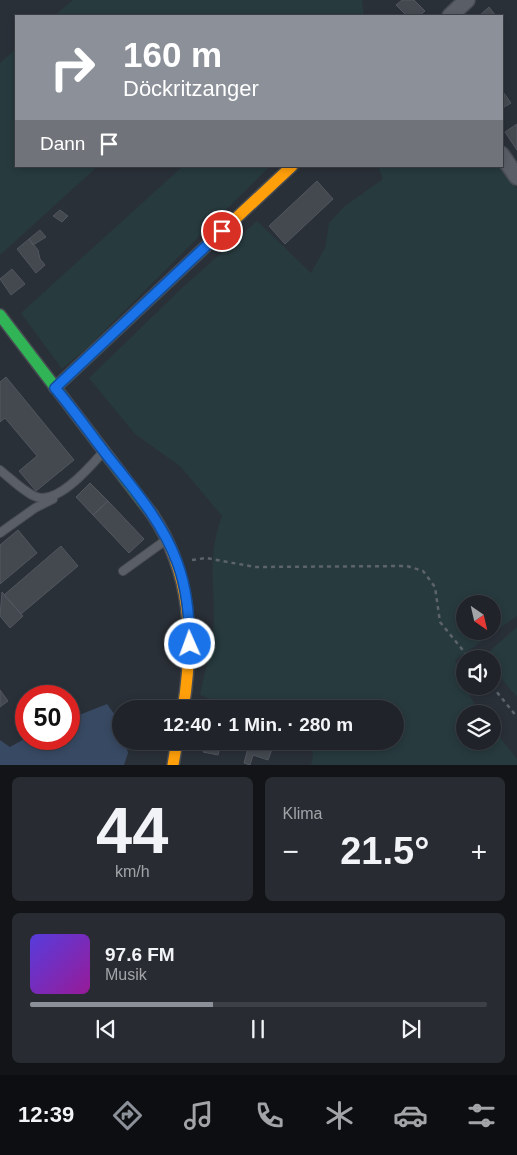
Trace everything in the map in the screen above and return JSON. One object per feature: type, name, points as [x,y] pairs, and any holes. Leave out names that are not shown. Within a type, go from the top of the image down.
[{"type":"main road","points":[[55,388],[291,167]]},
{"type":"main road","points":[[0,315],[136,492],[166,539],[177,562],[188,609],[190,656],[184,700]]},
{"type":"main road","points":[[173,765],[176,750]]},
{"type":"street","points":[[451,15],[468,0]]},
{"type":"street","points":[[503,157],[517,177]]},
{"type":"lane","points":[[0,533],[34,508],[59,495],[104,451]]},
{"type":"lane","points":[[0,470],[36,497],[48,498],[59,495]]},
{"type":"lane","points":[[123,570],[166,539]]},
{"type":"path","points":[[177,562],[206,558],[255,566],[407,566],[423,571],[435,587],[440,622],[463,650]]},
{"type":"path","points":[[499,695],[517,717]]},
{"type":"green space","points":[[73,0],[362,0],[364,15],[55,15]]},
{"type":"green space","points":[[15,50],[15,167],[97,167],[0,255],[0,63]]},
{"type":"green space","points":[[182,167],[269,167],[89,346],[62,369],[21,313]]},
{"type":"green space","points":[[378,167],[502,167],[517,189],[517,616],[501,627],[501,595],[456,595],[456,640],[483,640],[469,650],[456,650],[455,660],[456,695],[470,695],[474,705],[456,705],[456,750],[501,750],[501,739],[517,759],[517,765],[311,765],[313,754],[311,750],[404,750],[404,700],[212,700],[200,695],[214,628],[213,555],[222,516],[181,467],[135,434],[89,378],[182,288],[257,221],[311,273],[325,248],[329,223],[345,206],[383,179]]},
{"type":"green space","points":[[517,627],[517,697],[501,678],[501,650],[491,650]]},
{"type":"water","points":[[107,704],[112,711],[112,750],[127,750],[124,765],[0,765],[0,740],[10,747],[15,744],[15,750],[80,750],[80,715]]},
{"type":"building","points":[[402,0],[414,0],[425,11],[420,15],[406,15],[396,5]]},
{"type":"building","points":[[489,7],[495,15],[480,15]]},
{"type":"building","points":[[503,92],[511,103],[503,108]]},
{"type":"building","points":[[517,124],[517,150],[505,132]]},
{"type":"building","points":[[317,181],[333,199],[285,244],[269,226]]},
{"type":"building","points":[[60,210],[68,216],[62,222],[53,216]]},
{"type":"building","points":[[40,230],[46,237],[33,245],[29,239]]},
{"type":"building","points":[[29,239],[38,250],[40,259],[45,265],[36,273],[17,249]]},
{"type":"building","points":[[12,269],[25,284],[11,295],[0,279]]},
{"type":"building","points":[[6,377],[74,460],[36,491],[19,471],[37,456],[5,418],[0,422],[0,382]]},
{"type":"building","points":[[90,483],[108,501],[93,515],[76,497]]},
{"type":"building","points":[[108,501],[144,539],[129,553],[93,515]]},
{"type":"building","points":[[18,530],[37,553],[0,584],[0,545]]},
{"type":"building","points":[[61,546],[78,566],[21,614],[4,595]]},
{"type":"building","points":[[2,592],[23,616],[10,628],[0,616]]},
{"type":"building","points":[[0,690],[8,701],[0,707]]},
{"type":"building","points":[[203,750],[219,750],[218,755],[203,752]]},
{"type":"building","points":[[248,750],[272,750],[268,760],[253,755],[250,765],[244,763]]},
{"type":"traffic: fast","points":[[55,388],[219,234]]},
{"type":"traffic: fast","points":[[0,315],[152,514]]},
{"type":"traffic: slow","points":[[219,234],[291,167]]},
{"type":"traffic: slow","points":[[152,514],[175,560],[187,608],[189,633],[184,700]]},
{"type":"traffic: slow","points":[[173,765],[176,750]]},
{"type":"route","points":[[190,644],[188,609],[184,586],[177,562],[163,532],[136,492],[55,388],[222,231]]}]
